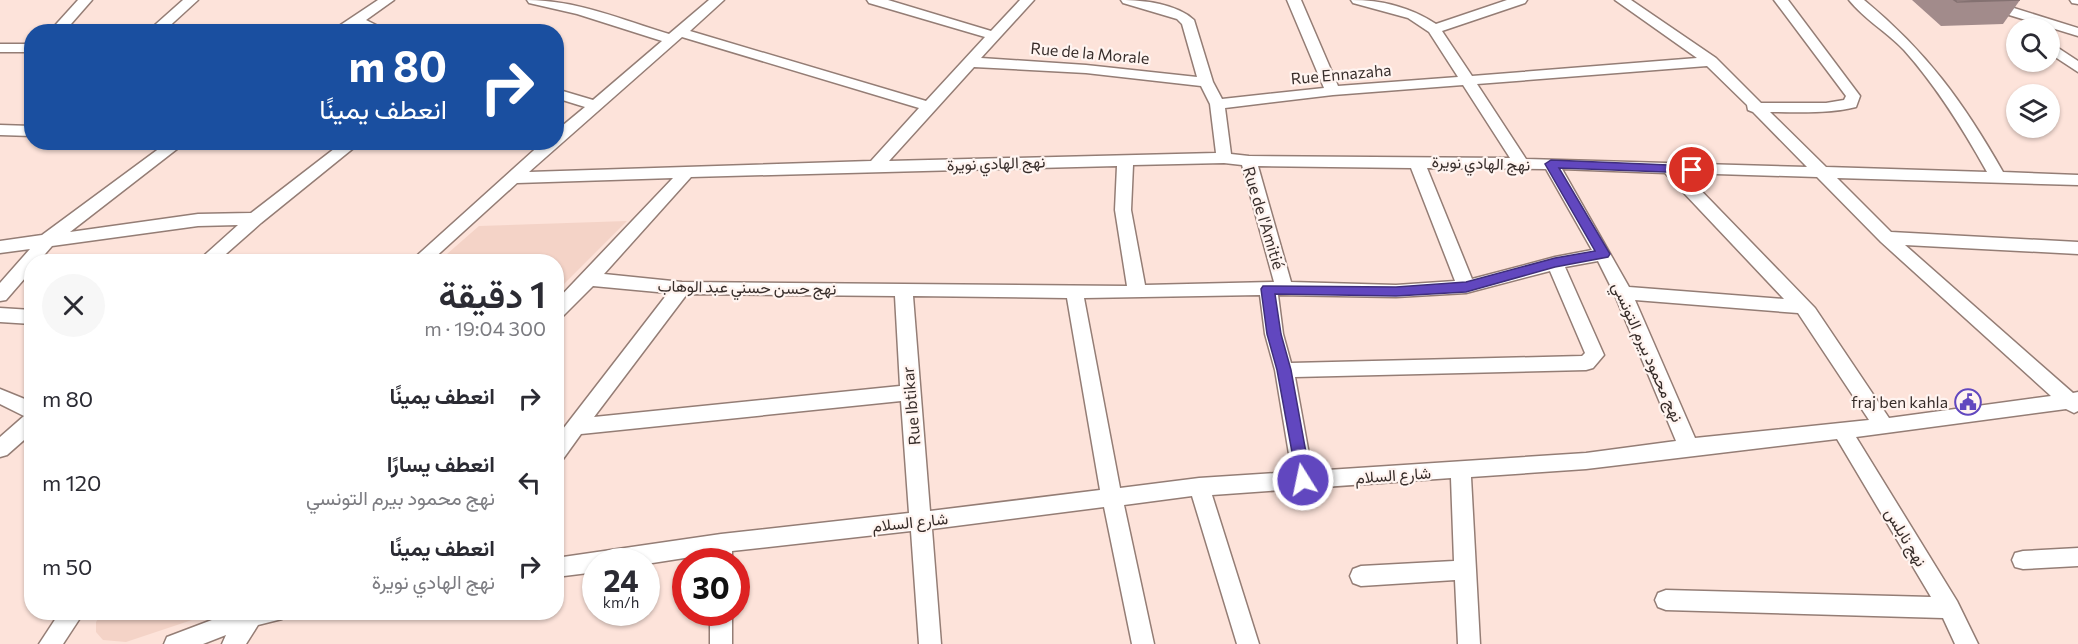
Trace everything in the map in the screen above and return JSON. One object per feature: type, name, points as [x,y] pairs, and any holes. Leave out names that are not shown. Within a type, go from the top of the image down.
[{"type":"street","points":[[63,24],[84,0]]},
{"type":"street","points":[[163,24],[191,0]]},
{"type":"street","points":[[349,24],[387,0]]},
{"type":"street","points":[[534,0],[675,36],[928,106]]},
{"type":"street","points":[[581,11],[595,0]]},
{"type":"street","points":[[564,133],[717,0]]},
{"type":"street","points":[[874,0],[995,36]]},
{"type":"street","points":[[875,166],[1027,0]]},
{"type":"street","name":"Rue de l'Amitié","points":[[1128,0],[1182,16],[1189,23],[1206,81],[1217,104],[1224,158],[1249,161],[1276,289],[1274,334],[1284,370],[1303,480]]},
{"type":"street","points":[[1294,0],[1333,91]]},
{"type":"street","points":[[1358,0],[1413,15],[1434,29],[1521,163]]},
{"type":"street","points":[[1403,0],[1413,15]]},
{"type":"street","points":[[1434,29],[1521,0]]},
{"type":"street","points":[[1622,0],[1711,61],[1887,238],[2075,403]]},
{"type":"street","points":[[1754,106],[1826,108],[1851,104],[1853,96],[1781,0]]},
{"type":"street","points":[[1856,0],[1912,51],[1931,73],[1964,116],[2000,178]]},
{"type":"street","points":[[1997,4],[2014,18]]},
{"type":"street","points":[[1997,4],[2078,32]]},
{"type":"street","points":[[355,20],[364,24]]},
{"type":"street","points":[[0,48],[24,48]]},
{"type":"street","points":[[2060,54],[2078,68]]},
{"type":"street","name":"Rue Ennazaha","points":[[1217,104],[1333,91],[1711,61]]},
{"type":"street","name":"Rue de la Morale","points":[[970,62],[1086,69],[1206,81]]},
{"type":"street","points":[[564,95],[595,105]]},
{"type":"street","points":[[0,130],[24,131]]},
{"type":"street","points":[[35,254],[47,240],[168,150]]},
{"type":"street","points":[[215,254],[255,219],[344,150]]},
{"type":"street","points":[[428,254],[545,150]]},
{"type":"street","name":"نهج الهادي نويرة","points":[[687,172],[1224,158]]},
{"type":"street","points":[[1125,159],[1123,210],[1137,292]]},
{"type":"street","name":"نهج الهادي نويرة","points":[[1249,161],[1521,163],[2078,180]]},
{"type":"street","points":[[1416,161],[1466,287]]},
{"type":"street","name":"نهج محمود بيرم التونسي","points":[[1551,164],[1604,254],[1689,447]]},
{"type":"street","points":[[1671,169],[1809,313],[1884,426]]},
{"type":"street","points":[[513,178],[687,172]]},
{"type":"street","points":[[564,304],[687,172]]},
{"type":"street","points":[[0,247],[198,220],[255,219]]},
{"type":"street","points":[[1887,238],[2078,248]]},
{"type":"street","name":"نهج حسن حسني عبد الوهاب","points":[[589,279],[682,288],[1137,292],[1276,289],[1396,291],[1466,287],[1555,263],[1604,254]]},
{"type":"street","points":[[1284,370],[1586,363],[1595,355],[1555,263]]},
{"type":"street","points":[[0,295],[24,267]]},
{"type":"street","points":[[564,443],[682,288]]},
{"type":"street","name":"Rue Ibtikar","points":[[904,290],[909,393],[922,521],[930,644]]},
{"type":"street","points":[[1074,290],[1112,498],[1143,644]]},
{"type":"street","points":[[1623,293],[1802,307]]},
{"type":"street","points":[[0,315],[24,316]]},
{"type":"street","points":[[576,427],[909,393]]},
{"type":"street","points":[[0,396],[24,407]]},
{"type":"street","name":"شارع السلام","points":[[747,548],[922,521],[1199,488],[1586,461],[2075,403]]},
{"type":"street","points":[[0,449],[24,428]]},
{"type":"street","name":"نهج نابلس","points":[[1842,431],[1949,608],[1967,644]]},
{"type":"street","points":[[1461,470],[1469,644]]},
{"type":"street","points":[[1199,488],[1248,644]]},
{"type":"street","points":[[2023,560],[2078,557]]},
{"type":"street","points":[[564,567],[582,564]]},
{"type":"street","points":[[1361,576],[1464,570]]},
{"type":"street","points":[[1666,600],[1949,608]]},
{"type":"street","points":[[50,644],[67,620]]},
{"type":"street","points":[[174,644],[236,620]]},
{"type":"street","points":[[233,644],[248,620]]},
{"type":"street","points":[[721,626],[721,644]]},
{"type":"shaded area","points":[[627,221],[564,284],[564,254],[447,254],[479,226]]},
{"type":"shaded area","points":[[97,620],[192,620],[126,642],[103,640],[96,632]]},
{"type":"building","points":[[1954,0],[2020,0],[1957,2]]},
{"type":"place","name":"fraj ben kahla","points":[[1968,402]]},
{"type":"route","points":[[1303,480],[1284,370],[1274,334],[1268,289],[1396,291],[1466,287],[1555,263],[1604,254],[1551,164],[1692,170]]}]
